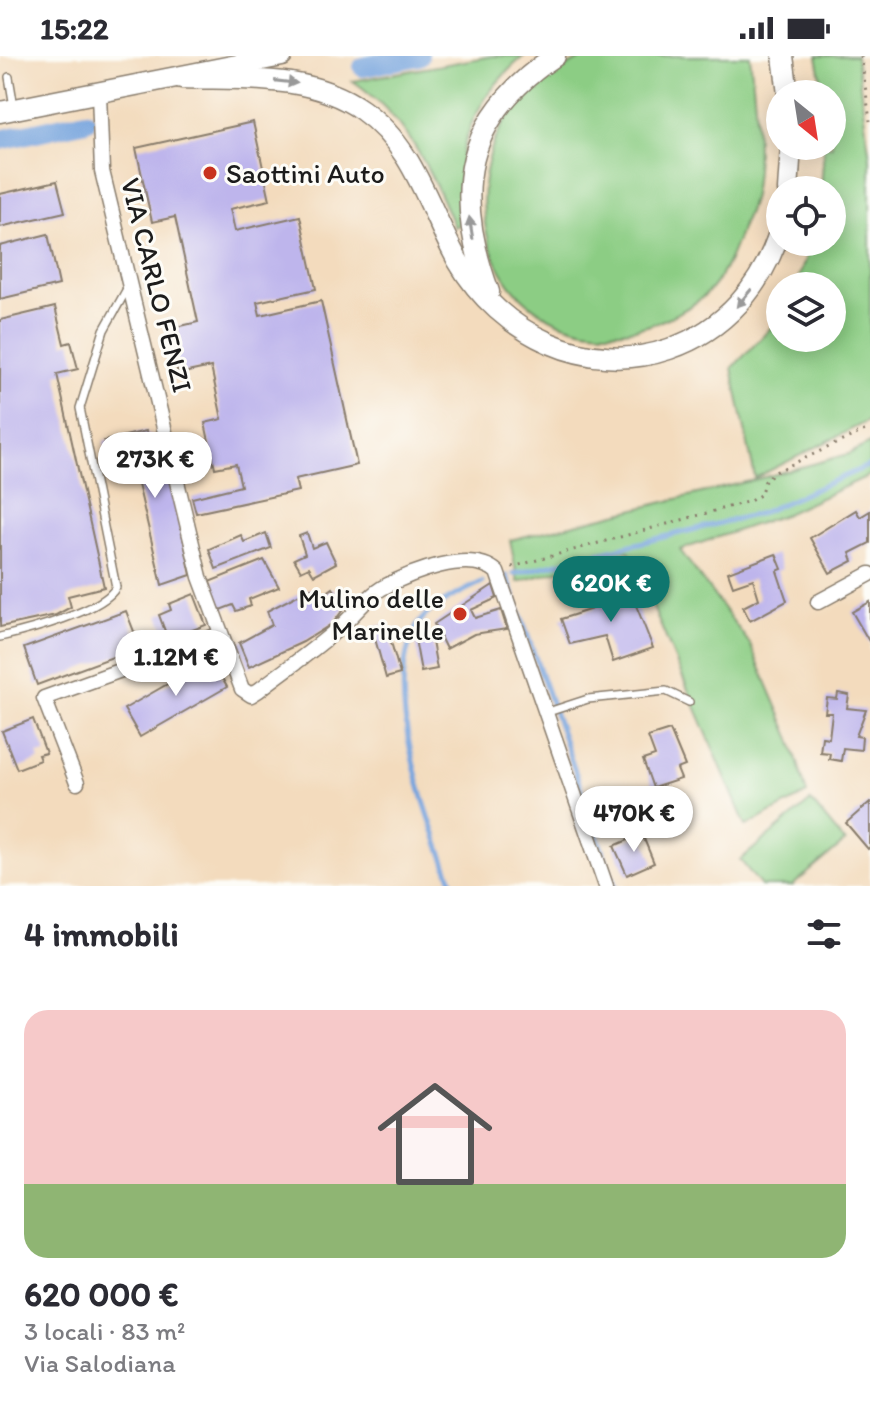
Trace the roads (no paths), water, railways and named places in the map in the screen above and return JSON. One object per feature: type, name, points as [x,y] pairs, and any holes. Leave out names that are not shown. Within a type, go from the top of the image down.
[{"type":"main road","points":[[7,111],[282,56]]},
{"type":"main road","points":[[493,303],[473,239],[468,206],[473,154],[497,106],[515,86],[555,56]]},
{"type":"main road","points":[[783,56],[786,80]]},
{"type":"main road","points":[[181,78],[283,81],[337,95],[384,127],[416,172],[458,262],[493,303],[535,337],[574,353],[612,359],[661,352],[698,337],[735,309],[764,271],[770,256]]},
{"type":"street","name":"VIA CARLO FENZI","points":[[99,94],[102,171],[200,577],[242,689],[251,695],[340,627],[379,589],[461,561],[489,564],[497,572],[545,713]]},
{"type":"street","points":[[818,602],[870,574]]},
{"type":"street","points":[[77,783],[44,698],[221,634]]},
{"type":"street","points":[[545,713],[606,886]]},
{"type":"lane","points":[[7,111],[9,77]]},
{"type":"lane","points":[[0,637],[83,609],[107,597],[116,587],[80,408],[104,330],[131,282]]},
{"type":"lane","points":[[545,713],[588,699],[666,691],[689,702]]},
{"type":"waterway","points":[[363,67],[419,56]]},
{"type":"waterway","points":[[0,140],[86,121]]},
{"type":"waterway","points":[[514,574],[761,513],[870,465]]},
{"type":"waterway","points":[[507,576],[615,886]]},
{"type":"waterway","points":[[454,886],[421,792],[405,720],[403,686],[407,654],[422,619],[446,600],[482,582]]},
{"type":"place","name":"Saottini Auto","points":[[210,173]]},
{"type":"place","name":"Mulino delle Marinelle","points":[[460,614]]}]
